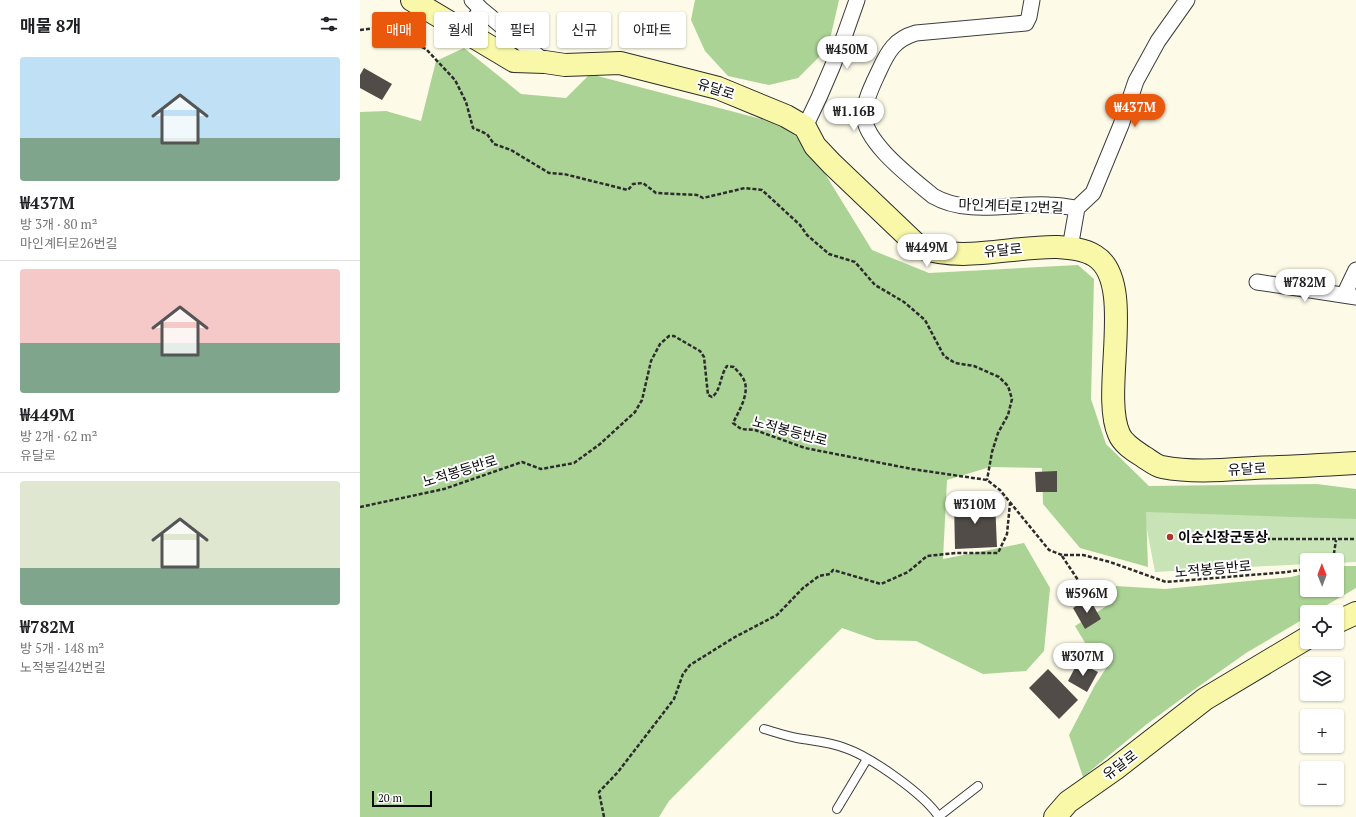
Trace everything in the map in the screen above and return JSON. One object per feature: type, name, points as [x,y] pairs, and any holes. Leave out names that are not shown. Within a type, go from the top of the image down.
[{"type":"street","name":"유달로","points":[[412,0],[434,13]]},
{"type":"street","points":[[804,127],[831,73],[857,0]]},
{"type":"street","name":"마인계터로12번길","points":[[1032,0],[1029,17],[1026,23],[916,33],[899,39],[882,63],[872,86],[866,105],[864,118],[867,128],[882,151],[933,196],[943,202],[979,207],[1049,205],[1077,208]]},
{"type":"street","points":[[1070,248],[1077,208],[1093,193],[1121,125],[1136,81],[1146,61],[1175,14],[1187,0]]},
{"type":"street","points":[[476,5],[545,62]]},
{"type":"street","name":"유달로","points":[[488,45],[514,61],[545,62],[565,65],[620,63],[718,88],[770,109],[804,127],[815,146],[832,164],[920,247],[932,252],[961,254],[1030,248],[1070,248],[1082,250],[1095,256],[1104,263],[1113,284],[1115,304],[1115,419],[1119,435],[1132,450],[1161,467],[1203,471],[1356,463]]},
{"type":"street","points":[[1257,282],[1350,296],[1356,270]]},
{"type":"street","points":[[1344,619],[1356,613]]},
{"type":"street","name":"유달로","points":[[1055,817],[1068,802],[1115,769],[1205,699],[1300,642]]},
{"type":"lane","points":[[764,729],[797,738],[845,748],[867,759],[904,783],[925,801],[938,817],[978,786]]},
{"type":"lane","points":[[837,808],[867,759]]},
{"type":"path","points":[[360,30],[377,28],[397,35],[426,50],[456,80],[466,102],[472,128],[487,134],[494,144],[511,150],[549,173],[564,174],[628,190],[633,184],[644,184],[656,193],[697,195],[703,198],[745,188],[762,190],[829,254],[855,262],[875,285],[904,302],[925,320],[944,356],[955,363],[974,366],[992,373],[999,377],[1008,386],[1012,399],[1008,415],[998,433],[992,452],[987,480]]},
{"type":"path","name":"노적봉등반로","points":[[360,507],[444,489],[522,462],[540,468],[574,463],[600,444],[635,412],[642,400],[651,361],[660,344],[670,336],[674,336],[700,351],[704,357],[708,395],[712,397],[716,395],[723,372],[727,366],[734,367],[744,380],[745,393],[743,402],[733,423],[741,429],[755,430],[819,451],[912,469],[987,480],[1000,490],[1049,550],[1062,555],[1083,555],[1104,560],[1166,582],[1300,570]]},
{"type":"path","points":[[604,817],[599,792],[618,772],[674,698],[683,674],[690,665],[735,636],[777,614],[819,576],[830,574],[833,570],[881,584],[908,572],[926,556],[956,553],[998,553],[1007,534],[1010,502]]},
{"type":"path","points":[[1212,539],[1356,539]]},
{"type":"path","points":[[1334,553],[1336,540]]},
{"type":"path","points":[[1062,555],[1086,592]]},
{"type":"green space","points":[[695,0],[839,0],[828,48],[798,78],[769,85],[728,76],[705,51],[691,20]]},
{"type":"green space","points":[[464,48],[521,94],[566,98],[590,74],[776,123],[800,139],[819,164],[872,250],[929,273],[1078,265],[1094,279],[1091,399],[1106,444],[1149,486],[1317,484],[1356,489],[1356,519],[1146,512],[1148,567],[1080,548],[1043,504],[1042,468],[990,467],[947,480],[943,559],[1024,543],[1050,588],[1044,651],[1026,671],[983,674],[916,641],[876,640],[842,628],[669,801],[659,817],[360,817],[360,112],[386,111],[421,121],[436,61]]},
{"type":"green space","points":[[1142,504],[1356,506],[1356,562],[1344,563],[1344,553],[1300,553],[1300,564],[1155,572]]},
{"type":"green space","points":[[1344,566],[1356,566],[1356,588],[1344,595]]},
{"type":"green space","points":[[1300,575],[1300,597],[1341,597],[1327,605],[1300,605],[1300,621],[1246,653],[1188,694],[1147,724],[1083,777],[1069,735],[1095,685],[1113,658],[1087,646],[1075,626],[1113,602],[1116,586],[1165,589],[1291,577]]},
{"type":"building","points":[[364,68],[392,84],[382,100],[360,88],[360,75]]},
{"type":"building","points":[[1057,471],[1057,492],[1036,492],[1035,472]]},
{"type":"building","points":[[995,501],[997,547],[955,549],[954,502]]},
{"type":"building","points":[[1089,598],[1101,619],[1085,629],[1073,608]]},
{"type":"building","points":[[1078,662],[1098,672],[1087,692],[1068,681]]},
{"type":"building","points":[[1048,669],[1078,700],[1059,719],[1029,688]]},
{"type":"place","name":"이순신장군동상","points":[[1170,537]]}]
